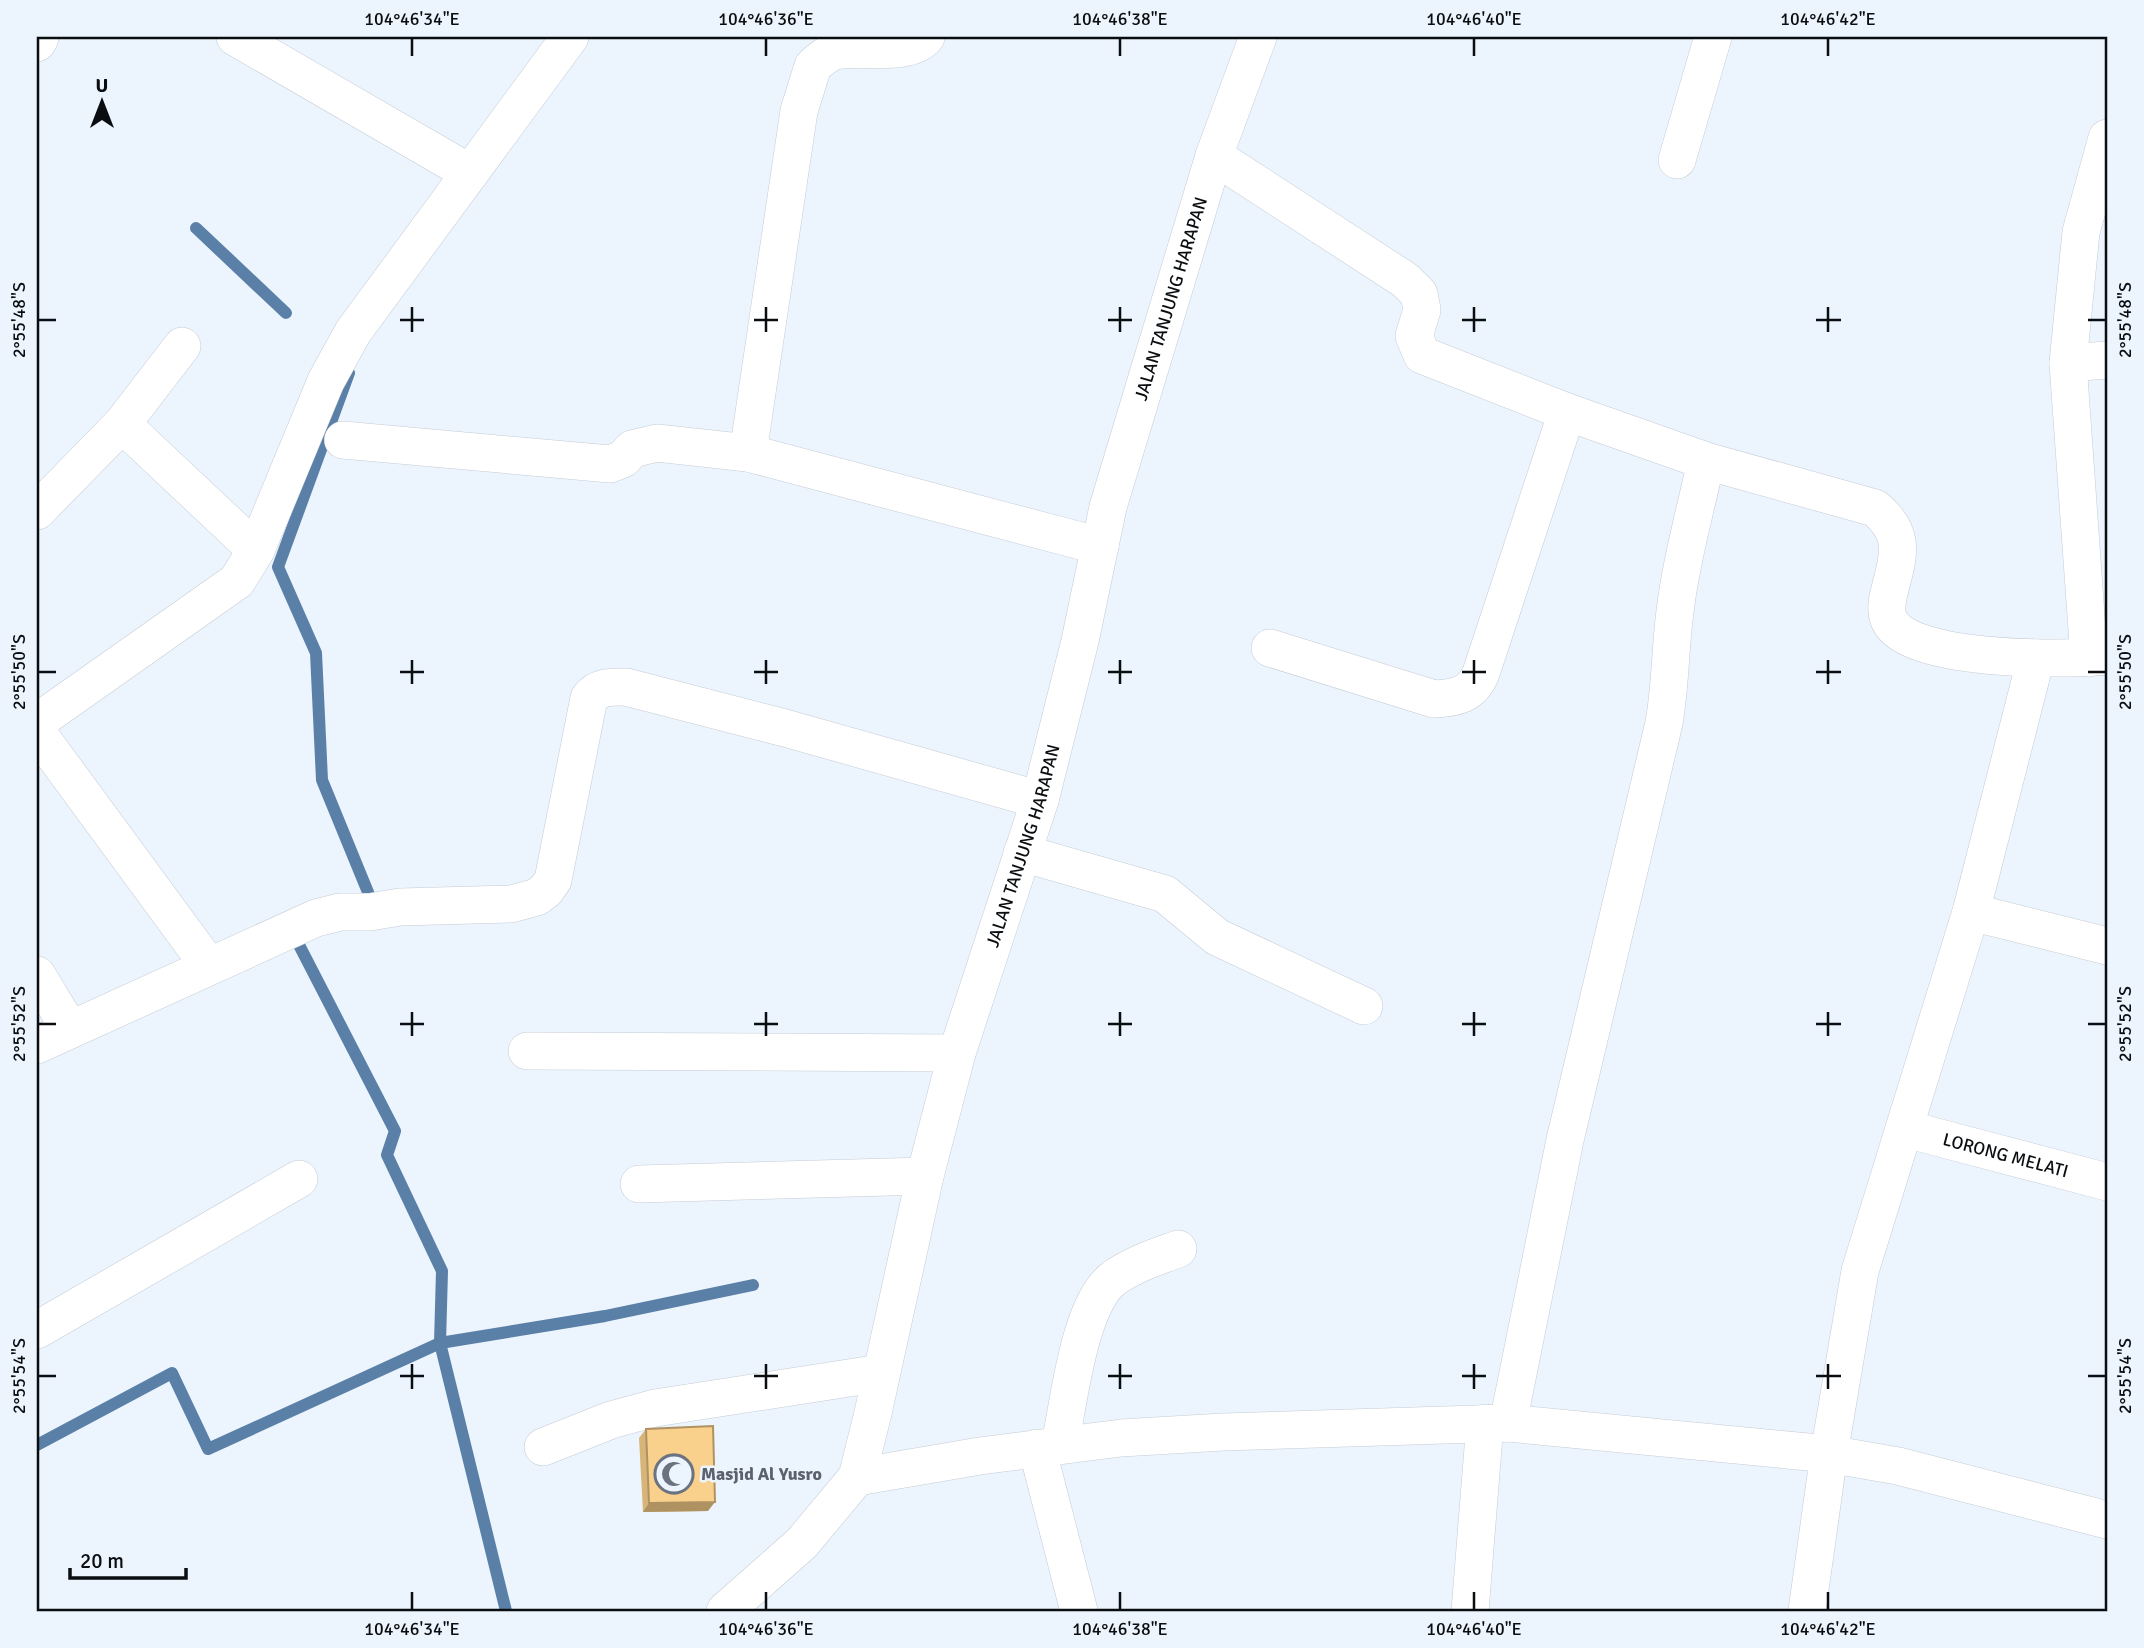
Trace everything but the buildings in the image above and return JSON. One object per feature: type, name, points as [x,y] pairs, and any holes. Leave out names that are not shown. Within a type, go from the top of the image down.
[{"type":"street","points":[[235,37],[470,173]]},
{"type":"street","points":[[37,722],[237,581],[256,550],[326,381],[353,332],[570,37]]},
{"type":"street","points":[[748,453],[799,111],[813,65],[835,51],[896,48],[922,42],[926,37]]},
{"type":"street","name":"JALAN TANJUNG HARAPAN","points":[[725,1611],[802,1543],[857,1477],[925,1175],[957,1053],[1040,800],[1080,641],[1108,507],[1214,156],[1258,37]]},
{"type":"street","points":[[1677,160],[1713,37]]},
{"type":"street","points":[[1214,156],[1405,280],[1419,294],[1422,310],[1414,336],[1422,355],[1567,412],[1706,461],[1875,508],[1891,521],[1897,539],[1897,562],[1887,609],[1894,630],[1905,638],[1929,647],[1954,651],[2036,658],[2098,657],[2068,363],[2081,232],[2107,138]]},
{"type":"street","points":[[37,511],[122,424],[182,346]]},
{"type":"street","points":[[2068,363],[2107,360]]},
{"type":"street","points":[[1270,648],[1434,699],[1461,696],[1471,690],[1481,673],[1567,412]]},
{"type":"street","points":[[122,424],[256,550]]},
{"type":"street","points":[[343,440],[610,464],[623,458],[632,449],[657,443],[748,453],[1100,546]]},
{"type":"street","points":[[1469,1611],[1497,1423],[1664,723],[1682,562],[1706,461]]},
{"type":"street","points":[[1807,1611],[1829,1454],[1860,1271],[1971,912],[2036,658]]},
{"type":"street","points":[[37,1045],[69,1028],[316,918],[400,907],[511,904],[537,897],[553,880],[589,698],[602,688],[626,687],[785,728],[1040,800]]},
{"type":"street","points":[[37,732],[209,966]]},
{"type":"street","points":[[1022,853],[1165,894],[1217,937],[1364,1006]]},
{"type":"street","points":[[1971,912],[2107,946]]},
{"type":"street","points":[[37,975],[69,1028]]},
{"type":"street","points":[[527,1051],[957,1053]]},
{"type":"street","name":"LORONG MELATI","points":[[1906,1129],[2107,1182]]},
{"type":"street","points":[[639,1184],[925,1175]]},
{"type":"street","points":[[37,1330],[299,1179]]},
{"type":"street","points":[[1079,1611],[1049,1446],[1083,1332],[1098,1296],[1112,1280],[1138,1264],[1178,1249]]},
{"type":"street","points":[[543,1447],[611,1420],[655,1408],[881,1373]]},
{"type":"street","points":[[857,1477],[1049,1446],[1223,1432],[1497,1423],[1829,1454],[1898,1466],[2107,1520]]},
{"type":"waterway","points":[[196,228],[286,313]]},
{"type":"waterway","points":[[349,373],[278,567],[316,653],[322,780],[372,902],[365,905]]},
{"type":"waterway","points":[[306,936],[297,941],[395,1131],[387,1155],[442,1271],[440,1343],[506,1611]]},
{"type":"waterway","points":[[37,1445],[172,1373],[208,1449],[440,1343],[605,1316],[753,1285]]},
{"type":"place","name":"Masjid Al Yusro","points":[[674,1474]]}]
